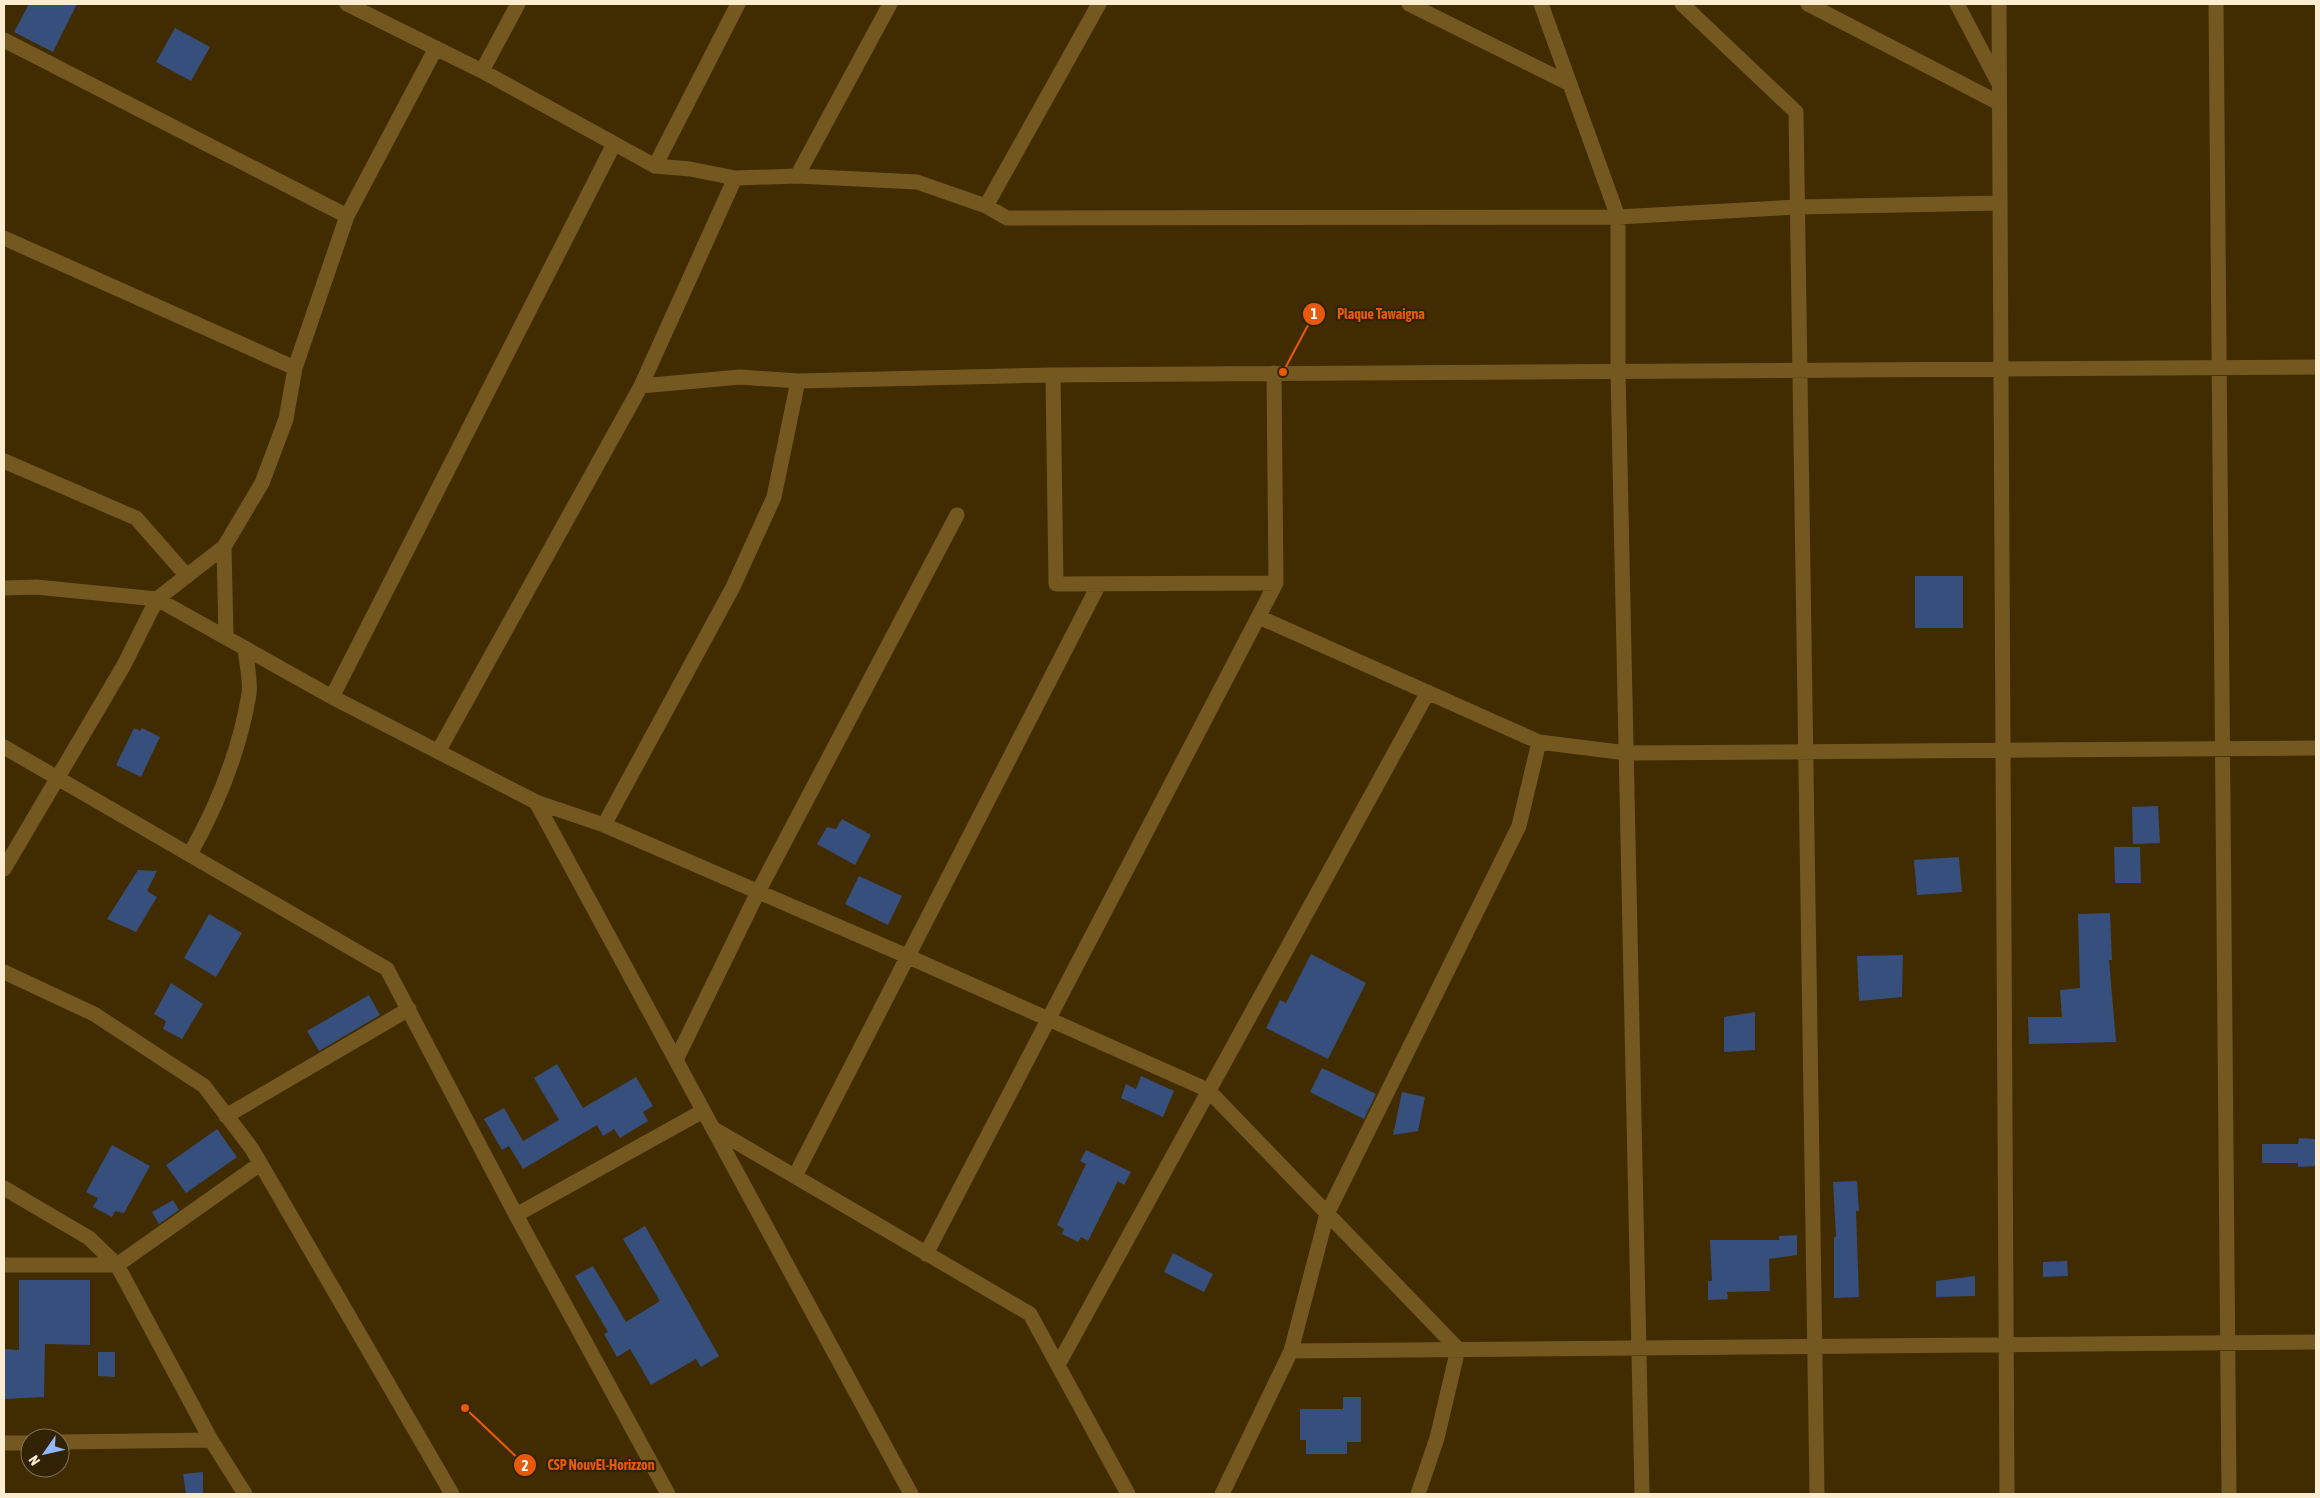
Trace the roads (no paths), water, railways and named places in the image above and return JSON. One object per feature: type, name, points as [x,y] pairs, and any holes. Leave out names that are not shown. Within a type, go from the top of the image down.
[{"type":"street","points":[[347,4],[482,71],[655,166],[690,168],[735,178],[797,176],[917,182],[986,206],[1007,218],[1618,217],[1798,207],[2000,203]]},
{"type":"street","points":[[482,71],[518,4]]},
{"type":"street","points":[[655,166],[738,4]]},
{"type":"street","points":[[797,176],[890,4]]},
{"type":"street","points":[[986,206],[1099,4]]},
{"type":"street","points":[[1409,4],[1570,84]]},
{"type":"street","points":[[1541,4],[1618,217],[1618,371],[1642,1494]]},
{"type":"street","points":[[1682,4],[1796,112],[1817,1494]]},
{"type":"street","points":[[1808,4],[1999,103]]},
{"type":"street","points":[[1957,4],[1999,85]]},
{"type":"street","points":[[1999,4],[2007,1494]]},
{"type":"street","points":[[2216,4],[2229,1494]]},
{"type":"street","points":[[4,40],[347,216]]},
{"type":"street","points":[[4,869],[124,665],[157,599],[224,547],[262,483],[286,419],[295,368],[347,216],[436,48]]},
{"type":"street","points":[[332,697],[614,144]]},
{"type":"street","points":[[439,750],[641,386],[735,178]]},
{"type":"street","points":[[4,238],[295,368]]},
{"type":"street","points":[[641,386],[740,376],[798,381],[1053,375],[2316,367]]},
{"type":"street","points":[[926,1254],[1276,583],[1274,373]]},
{"type":"street","points":[[1053,375],[1056,584],[1276,583]]},
{"type":"street","points":[[604,825],[733,587],[774,497],[798,381]]},
{"type":"street","points":[[4,462],[136,518],[187,576]]},
{"type":"street","points":[[676,1060],[758,892],[957,515]]},
{"type":"street","points":[[224,547],[226,637]]},
{"type":"street","points":[[795,1176],[1099,584]]},
{"type":"street","points":[[4,588],[36,587],[157,599],[332,697],[439,750],[536,802],[604,825],[909,957],[1208,1090],[1458,1349]]},
{"type":"street","points":[[1259,617],[1539,742],[1627,753],[2316,748]]},
{"type":"street","points":[[190,854],[210,818],[230,767],[249,692],[245,648]]},
{"type":"street","points":[[1058,1365],[1428,692]]},
{"type":"street","points":[[1222,1494],[1291,1351],[1327,1214],[1519,826],[1539,742]]},
{"type":"street","points":[[4,747],[387,969],[516,1215],[668,1494]]},
{"type":"street","points":[[536,802],[911,1494]]},
{"type":"street","points":[[4,972],[94,1014],[204,1086],[260,1164],[452,1494]]},
{"type":"street","points":[[226,1116],[408,1008]]},
{"type":"street","points":[[516,1215],[703,1111]]},
{"type":"street","points":[[713,1128],[1030,1314],[1128,1494]]},
{"type":"street","points":[[4,1265],[117,1265],[260,1164]]},
{"type":"street","points":[[4,1188],[90,1238],[117,1265],[212,1440],[245,1494]]},
{"type":"street","points":[[1291,1351],[2316,1342]]},
{"type":"street","points":[[1418,1494],[1437,1438],[1458,1349]]},
{"type":"street","points":[[70,1442],[212,1440]]},
{"type":"street","points":[[4,1443],[20,1443]]},
{"type":"place","name":"Plaque Tawaigna","points":[[1283,372]]},
{"type":"place","name":"CSP NouvEl-Horizzon","points":[[465,1408]]}]
